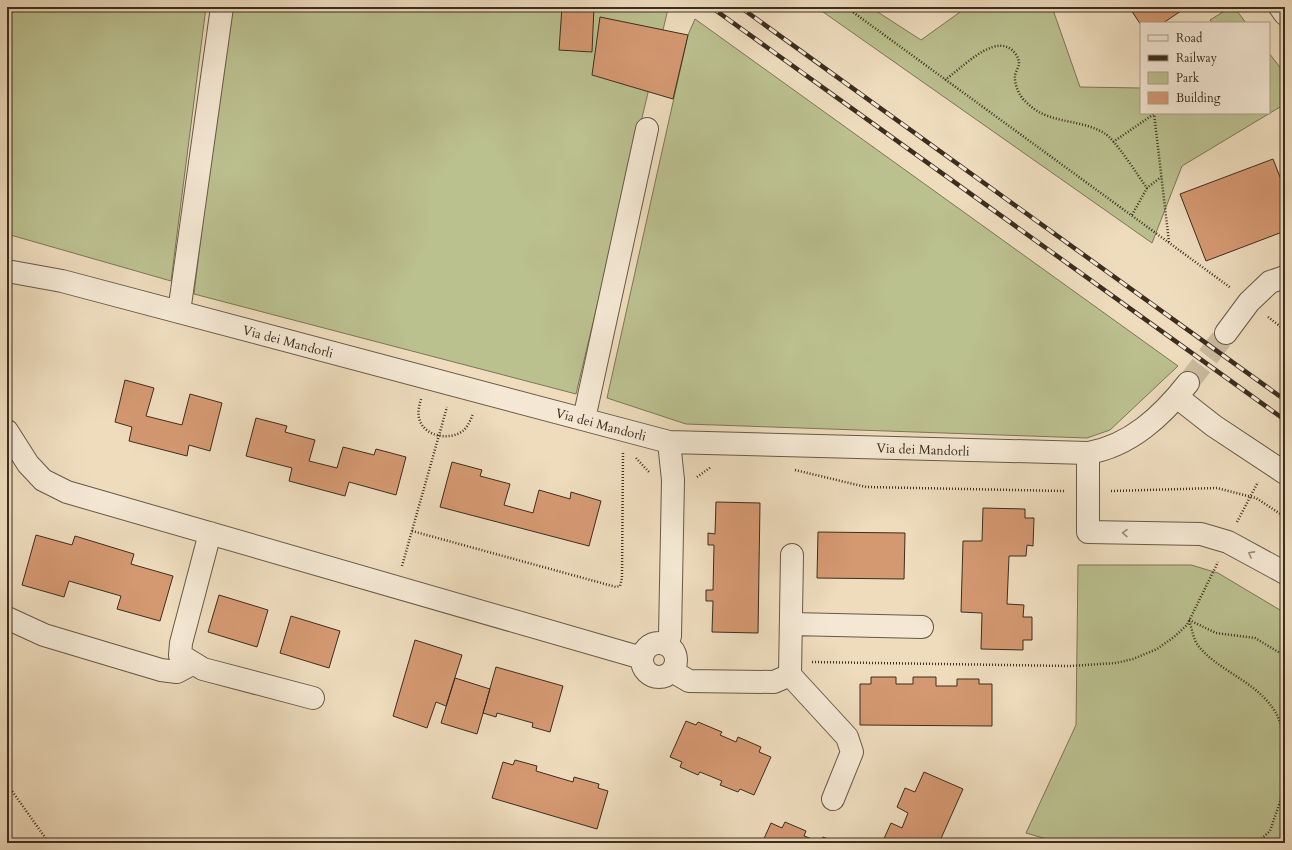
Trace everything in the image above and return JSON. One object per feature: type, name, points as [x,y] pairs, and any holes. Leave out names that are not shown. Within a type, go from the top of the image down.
[{"type":"street","points":[[179,312],[222,7]]},
{"type":"street","points":[[1280,7],[1285,14]]},
{"type":"street","points":[[584,419],[647,129]]},
{"type":"street","name":"Via dei Mandorli","points":[[7,271],[62,281],[669,442],[1088,453],[1122,443],[1162,414],[1182,390],[1214,426],[1276,468]]},
{"type":"street","points":[[1226,333],[1248,302],[1270,282],[1285,277]]},
{"type":"street","points":[[7,432],[28,464],[38,475],[61,489],[642,658]]},
{"type":"street","points":[[667,645],[670,636],[672,480],[669,442]]},
{"type":"street","points":[[1088,453],[1088,532],[1201,534],[1228,542],[1285,573]]},
{"type":"street","points":[[210,533],[180,655],[192,664],[203,669],[313,698]]},
{"type":"street","points":[[792,555],[790,670],[847,737],[852,752],[833,799]]},
{"type":"street","points":[[7,618],[44,635],[161,670],[177,672],[192,664]]},
{"type":"street","points":[[792,624],[922,627]]},
{"type":"street","points":[[656,643],[667,645],[676,657],[675,667],[663,677],[652,676],[644,669],[642,658],[644,652],[651,645],[656,643]]},
{"type":"street","points":[[672,671],[689,681],[774,682],[790,670]]},
{"type":"path","points":[[846,7],[1169,242],[1285,330]]},
{"type":"path","points":[[945,80],[985,49],[995,45],[1007,46],[1016,54],[1019,63],[1015,76],[1017,90],[1026,102],[1039,113],[1053,119],[1094,128],[1106,134],[1147,188]]},
{"type":"path","points":[[1113,142],[1154,114],[1169,242]]},
{"type":"path","points":[[1132,216],[1147,188],[1161,177]]},
{"type":"path","points":[[421,399],[419,412],[420,421],[430,433],[439,436],[448,437],[461,432],[464,430],[474,414]]},
{"type":"path","points":[[397,586],[447,407]]},
{"type":"path","points":[[412,531],[565,574],[616,587],[620,586],[622,585],[623,451]]},
{"type":"path","points":[[790,670],[802,662],[1070,666],[1116,663],[1133,659],[1157,649],[1174,637],[1189,620],[1250,496],[1276,468]]},
{"type":"path","points":[[1088,491],[1217,488],[1256,498],[1285,517]]},
{"type":"path","points":[[1189,620],[1216,633],[1255,638],[1285,656]]},
{"type":"path","points":[[1189,620],[1197,643],[1209,657],[1244,680],[1262,697],[1277,715],[1285,744]]},
{"type":"path","points":[[7,784],[49,843]]},
{"type":"path","points":[[1257,843],[1270,831],[1285,787]]},
{"type":"green space","points":[[7,7],[206,7],[171,281],[7,234]]},
{"type":"green space","points":[[229,7],[666,7],[668,9],[576,394],[194,294]]},
{"type":"green space","points":[[816,7],[870,7],[921,40],[967,7],[1052,7],[1080,87],[1140,88],[1140,114],[1268,114],[1182,166],[1152,243]]},
{"type":"green space","points":[[1231,7],[1234,7],[1245,22],[1211,22],[1210,20]]},
{"type":"green space","points":[[695,19],[1178,366],[1110,430],[1087,438],[686,424],[607,398],[688,35]]},
{"type":"green space","points":[[1270,54],[1285,74],[1285,104],[1270,113]]},
{"type":"green space","points":[[1078,565],[1191,565],[1218,573],[1285,613],[1285,843],[1060,843],[1026,833],[1076,725]]},
{"type":"building","points":[[562,7],[594,7],[592,52],[559,50]]},
{"type":"building","points":[[1129,7],[1187,7],[1164,22],[1140,22],[1140,24]]},
{"type":"building","points":[[600,17],[688,35],[673,99],[592,75]]},
{"type":"building","points":[[1273,159],[1285,190],[1285,231],[1206,261],[1180,194]]},
{"type":"building","points":[[125,380],[154,388],[146,416],[182,425],[190,394],[222,403],[210,451],[189,445],[187,456],[129,441],[132,427],[115,422]]},
{"type":"building","points":[[256,418],[287,426],[285,432],[315,440],[309,461],[337,468],[343,447],[374,455],[376,449],[406,457],[396,495],[349,482],[345,496],[289,481],[292,468],[246,456]]},
{"type":"building","points":[[452,462],[482,470],[480,476],[510,484],[504,505],[533,513],[539,490],[570,499],[571,492],[601,501],[589,546],[440,507]]},
{"type":"building","points":[[716,502],[760,503],[758,633],[712,632],[713,601],[706,601],[706,590],[713,590],[714,545],[708,545],[708,533],[715,534]]},
{"type":"building","points":[[983,508],[1025,509],[1025,518],[1034,518],[1033,546],[1027,545],[1026,556],[1009,556],[1007,604],[1024,605],[1023,617],[1032,617],[1032,640],[1023,640],[1023,650],[981,649],[982,613],[961,612],[963,541],[982,541]]},
{"type":"building","points":[[818,532],[905,533],[904,579],[817,578]]},
{"type":"building","points":[[36,535],[72,545],[75,536],[134,554],[131,564],[173,576],[160,621],[117,609],[121,596],[69,581],[64,597],[22,585]]},
{"type":"building","points":[[219,595],[268,610],[257,647],[208,632]]},
{"type":"building","points":[[291,616],[340,631],[329,668],[280,653]]},
{"type":"building","points":[[415,640],[462,655],[446,706],[436,702],[427,728],[393,716]]},
{"type":"building","points":[[496,667],[563,686],[550,732],[532,727],[533,723],[497,713],[496,717],[483,713]]},
{"type":"building","points":[[871,677],[896,677],[896,684],[913,684],[913,677],[936,677],[936,686],[957,686],[957,679],[979,679],[979,684],[992,684],[992,726],[860,725],[860,684],[871,684]]},
{"type":"building","points":[[455,678],[490,689],[477,734],[441,723]]},
{"type":"building","points":[[686,721],[696,725],[698,722],[722,732],[720,735],[736,742],[738,737],[761,747],[759,752],[771,757],[754,795],[740,789],[738,792],[720,785],[722,781],[700,772],[698,775],[680,767],[682,762],[670,757]]},
{"type":"building","points":[[515,760],[537,766],[536,771],[573,782],[574,777],[599,784],[598,788],[608,791],[597,829],[492,798],[503,762],[513,765]]},
{"type":"building","points":[[924,772],[963,789],[939,843],[882,843],[891,823],[902,828],[908,813],[897,807],[905,788],[915,792]]},
{"type":"building","points":[[785,822],[806,831],[804,836],[820,842],[823,837],[838,843],[762,843],[771,823],[782,828]]},
{"type":"tunnel","points":[[1188,383],[1226,333]]},
{"type":"railway","points":[[711,7],[1285,420]]},
{"type":"railway","points":[[740,7],[1285,400]]}]
